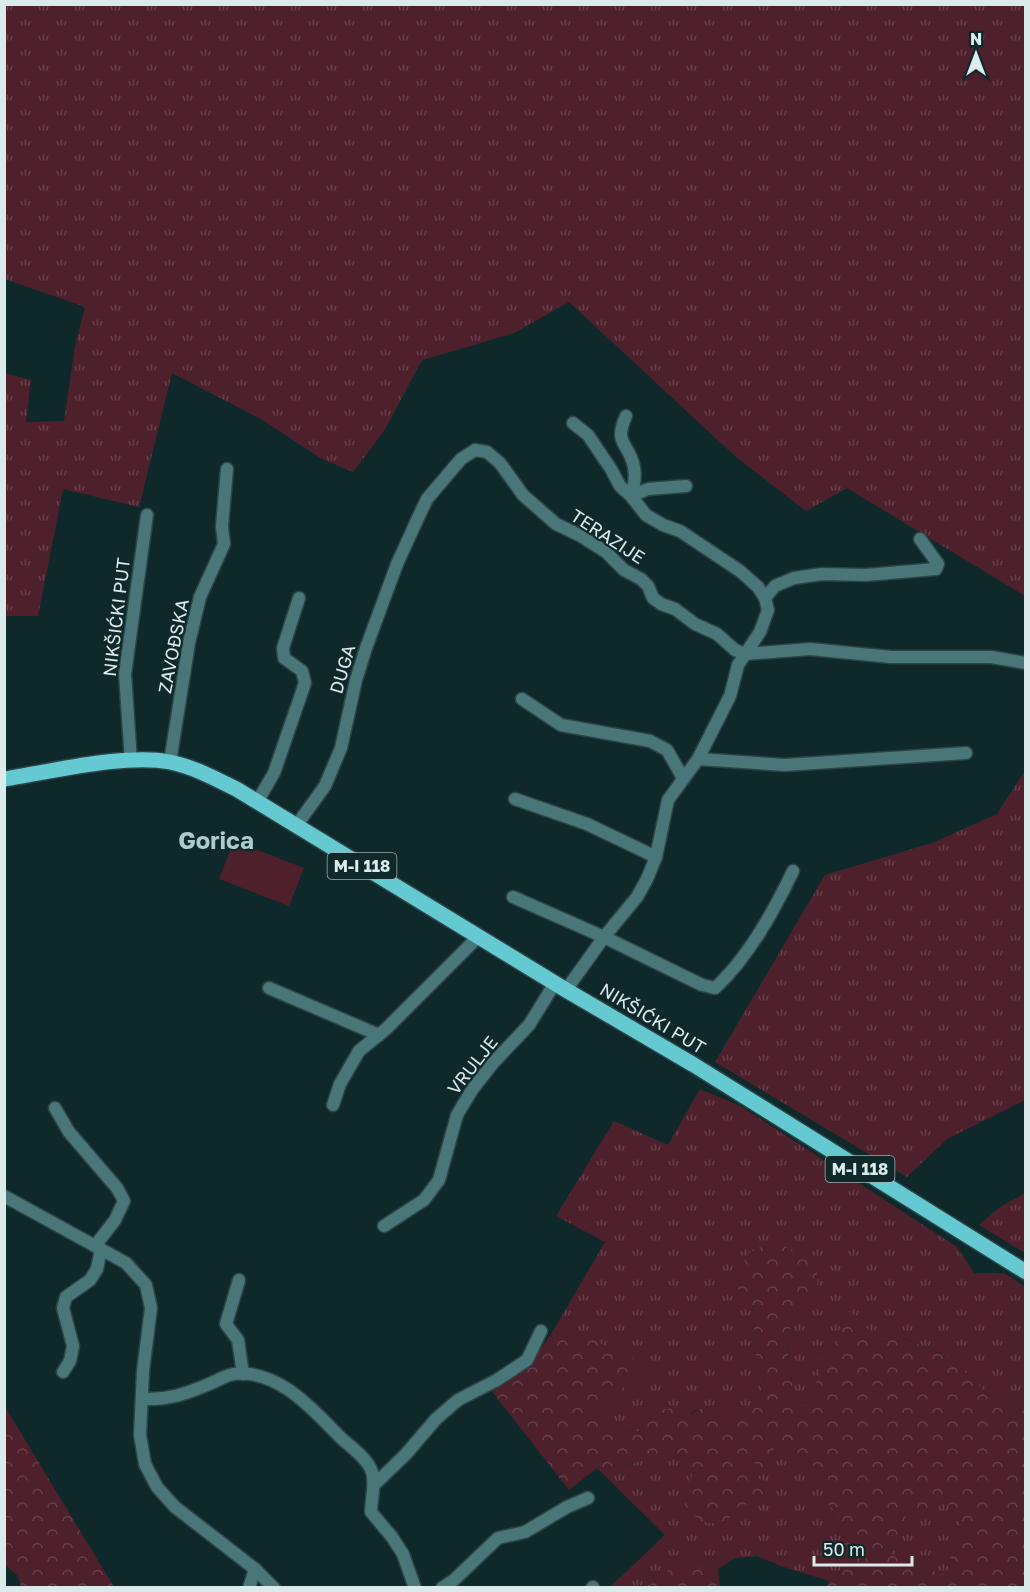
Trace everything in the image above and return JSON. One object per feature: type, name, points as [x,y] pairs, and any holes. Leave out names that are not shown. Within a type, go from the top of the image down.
[{"type":"main road","name":"NIKŠIĆKI PUT","points":[[4,779],[131,760],[170,762],[201,771],[296,825],[694,1065],[1026,1272]]},
{"type":"street","points":[[626,416],[620,428],[621,439],[634,466],[632,496]]},
{"type":"street","points":[[561,986],[637,897],[656,857],[668,800],[698,759],[730,696],[738,665],[760,632],[768,610],[765,598],[758,587],[713,551],[680,531],[646,515],[632,496],[620,486],[588,435],[573,423]]},
{"type":"street","name":"TERAZIJE","points":[[418,518],[427,499],[461,459],[475,450],[487,452],[500,463],[523,495],[556,524],[606,552],[624,570],[641,579],[648,586],[653,598],[661,604],[675,609],[695,624],[717,634],[735,650],[745,654]]},
{"type":"street","name":"ZAVOĐSKA","points":[[170,762],[189,643],[200,597],[224,544],[222,526],[227,469]]},
{"type":"street","points":[[632,496],[648,489],[686,486]]},
{"type":"street","name":"NIKŠIĆKI PUT","points":[[131,760],[125,674],[147,514]]},
{"type":"street","name":"DUGA","points":[[296,825],[325,786],[341,748],[366,648],[396,564],[418,518]]},
{"type":"street","points":[[765,598],[775,586],[794,578],[822,574],[866,575],[936,569],[938,564],[920,539]]},
{"type":"street","points":[[257,802],[274,773],[305,683],[302,671],[284,658],[283,648],[299,598]]},
{"type":"street","points":[[745,654],[810,649],[891,657],[991,657],[1026,663]]},
{"type":"street","points":[[522,699],[561,726],[650,741],[667,750],[682,778]]},
{"type":"street","points":[[698,759],[785,765],[966,753]]},
{"type":"street","points":[[515,799],[587,824],[656,857]]},
{"type":"street","points":[[513,897],[604,937],[702,985],[715,988],[729,976],[764,925],[793,871]]},
{"type":"street","points":[[333,1105],[340,1084],[359,1051],[479,936]]},
{"type":"street","name":"VRULJE","points":[[384,1226],[424,1200],[439,1180],[457,1115],[472,1090],[561,986]]},
{"type":"street","points":[[269,988],[378,1035]]},
{"type":"street","points":[[55,1107],[69,1132],[117,1188],[124,1202],[116,1220],[98,1248],[97,1269],[90,1280],[66,1297],[63,1308],[73,1346],[70,1361],[63,1372]]},
{"type":"street","points":[[4,1196],[126,1263],[146,1285],[151,1308],[143,1371],[140,1435],[145,1464],[157,1487],[175,1507],[255,1569],[274,1587]]},
{"type":"street","points":[[239,1280],[226,1324],[238,1341],[243,1374]]},
{"type":"street","points":[[375,1484],[406,1454],[436,1419],[458,1400],[497,1380],[527,1360],[540,1331]]},
{"type":"street","points":[[143,1399],[162,1400],[183,1395],[232,1374],[253,1374],[286,1388],[306,1401],[371,1469],[375,1484],[371,1512],[403,1554],[415,1587]]},
{"type":"street","points":[[446,1586],[477,1560],[498,1538],[525,1532],[567,1507],[588,1498]]},
{"type":"street","points":[[249,1587],[255,1569]]},
{"type":"green space","points":[[4,5],[1025,5],[1025,596],[847,488],[806,511],[736,457],[569,302],[514,333],[422,360],[384,431],[353,472],[322,459],[261,419],[172,373],[139,507],[63,489],[38,616],[7,616],[5,618],[5,373],[31,380],[26,422],[64,421],[75,347],[85,307],[5,279]]},
{"type":"green space","points":[[1025,771],[1025,1100],[947,1139],[907,1177],[715,1062],[825,875],[932,843],[997,814]]},
{"type":"green space","points":[[234,841],[304,868],[289,906],[219,879]]},
{"type":"green space","points":[[700,1089],[742,1107],[957,1247],[974,1273],[1004,1273],[1025,1287],[1025,1411],[989,1396],[951,1358],[900,1336],[881,1342],[841,1323],[838,1338],[823,1355],[811,1403],[795,1402],[788,1354],[792,1316],[818,1290],[752,1301],[756,1361],[764,1374],[760,1401],[739,1420],[704,1407],[647,1432],[610,1429],[601,1409],[628,1383],[645,1373],[613,1354],[589,1334],[569,1339],[553,1331],[605,1242],[556,1216],[614,1121],[668,1145]]},
{"type":"green space","points":[[1025,1193],[1025,1253],[979,1225],[1000,1207]]},
{"type":"green space","points":[[778,1242],[816,1263],[818,1290],[792,1316],[788,1354],[795,1402],[811,1403],[823,1355],[838,1338],[841,1323],[850,1311],[881,1342],[899,1336],[951,1358],[989,1396],[1025,1411],[1025,1587],[826,1587],[829,1581],[843,1571],[832,1547],[846,1539],[834,1526],[833,1509],[826,1503],[828,1477],[787,1445],[774,1447],[772,1460],[765,1469],[753,1462],[748,1474],[756,1476],[771,1486],[770,1499],[739,1506],[723,1525],[700,1521],[684,1507],[693,1471],[687,1461],[663,1453],[632,1464],[597,1468],[569,1490],[487,1385],[527,1360],[535,1342],[543,1346],[553,1331],[569,1339],[589,1334],[613,1354],[629,1353],[645,1374],[628,1383],[601,1409],[610,1429],[647,1432],[646,1418],[653,1411],[680,1407],[691,1414],[704,1407],[740,1419],[760,1401],[764,1374],[756,1361],[752,1301],[731,1282],[751,1250]],"holes":[[[946,1502],[962,1526],[953,1542],[947,1574],[941,1574],[892,1554],[895,1537],[907,1513],[922,1517],[937,1503]]]},
{"type":"green space","points":[[4,1405],[114,1587],[21,1587],[18,1576],[5,1565]]},
{"type":"green space","points":[[787,1445],[828,1477],[826,1503],[833,1509],[834,1526],[846,1539],[836,1558],[843,1571],[829,1581],[757,1556],[735,1558],[718,1569],[704,1560],[677,1563],[650,1585],[610,1587],[665,1535],[597,1468],[632,1464],[663,1453],[688,1461],[693,1471],[748,1474],[753,1461],[772,1460],[774,1447]]},
{"type":"green space","points":[[946,1502],[962,1526],[953,1542],[947,1574],[941,1574],[892,1554],[895,1537],[907,1513],[922,1517],[937,1503]]},
{"type":"green space","points":[[704,1560],[718,1569],[720,1587],[614,1587],[650,1585],[677,1563]]},
{"type":"district","name":"Gorica","points":[[216,839]]}]
